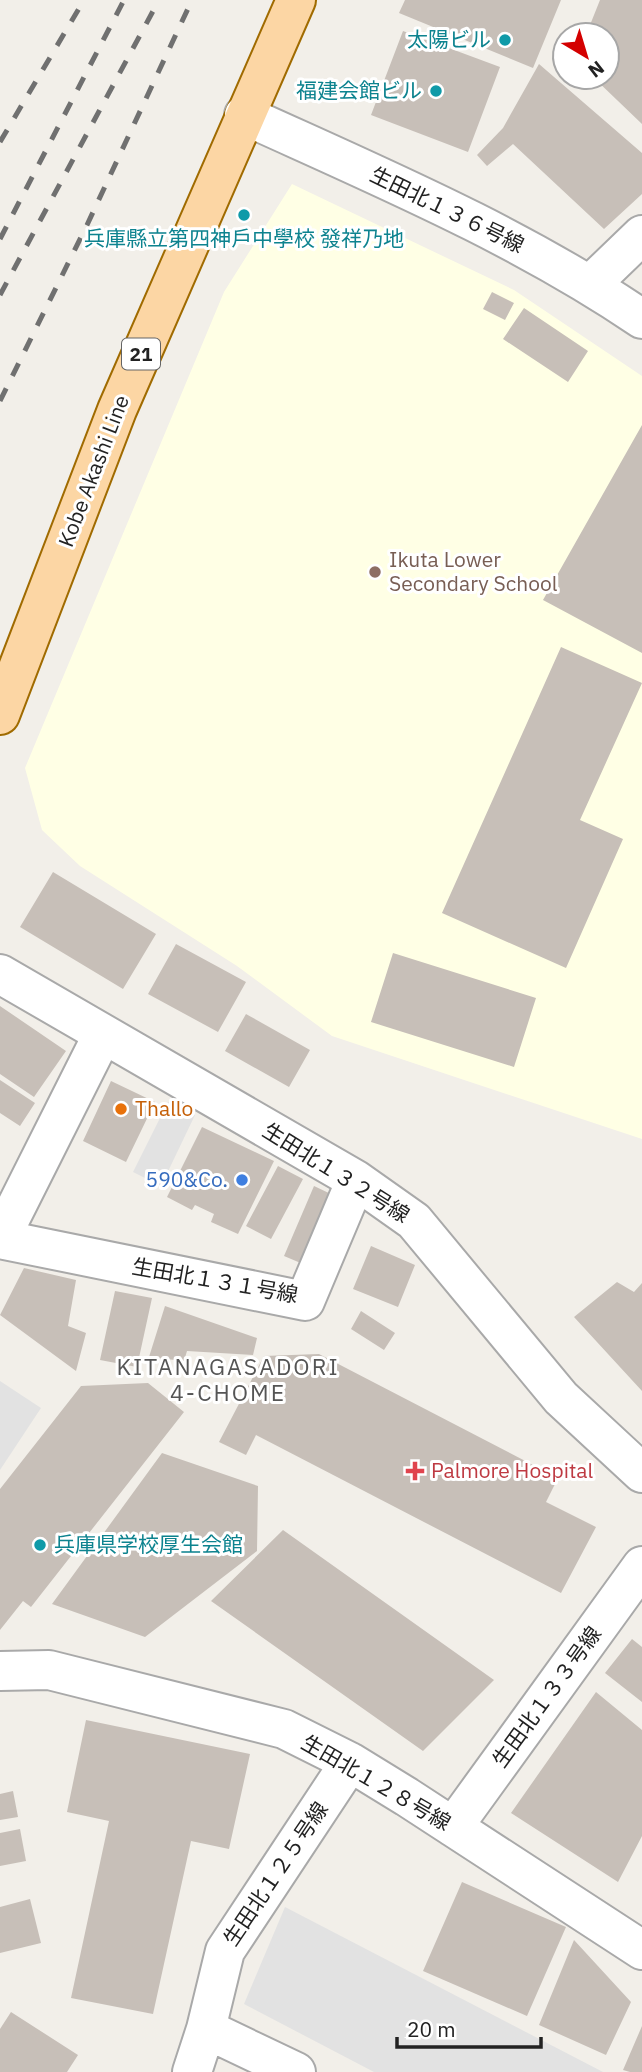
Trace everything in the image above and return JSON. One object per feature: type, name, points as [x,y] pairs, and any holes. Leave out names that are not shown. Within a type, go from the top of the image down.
[{"type":"main road","name":"Kobe Akashi Line","points":[[0,715],[117,410],[296,0]]},
{"type":"street","name":"生田北１３６号線","points":[[244,115],[457,211],[591,284],[642,318]]},
{"type":"street","points":[[591,284],[642,234]]},
{"type":"street","name":"生田北１３２号線","points":[[0,974],[356,1180],[414,1221],[561,1398],[642,1473]]},
{"type":"street","points":[[0,1239],[103,1034]]},
{"type":"street","name":"生田北１３１号線","points":[[0,1239],[305,1301],[356,1180]]},
{"type":"street","name":"生田北１３３号線","points":[[453,1827],[642,1566]]},
{"type":"street","name":"生田北１２８号線","points":[[0,1671],[49,1670],[284,1730],[351,1762],[642,1951]]},
{"type":"street","name":"生田北１２５号線","points":[[192,2072],[206,2029],[225,1951],[351,1762]]},
{"type":"street","points":[[206,2029],[296,2072]]},
{"type":"shaded area","name":"Ikuta Lower Secondary School","points":[[292,184],[514,290],[642,376],[642,1139],[332,1036],[237,966],[80,866],[42,830],[25,768],[224,292]]},
{"type":"shaded area","points":[[168,1102],[195,1115],[161,1186],[133,1172]]},
{"type":"shaded area","points":[[0,1381],[41,1408],[0,1470]]},
{"type":"shaded area","points":[[285,1907],[603,2072],[374,2072],[244,2004]]},
{"type":"building","name":"太陽ビル","points":[[405,0],[561,0],[533,68],[399,13]]},
{"type":"building","points":[[600,0],[642,0],[642,124],[608,91],[621,91],[621,21],[592,21]]},
{"type":"building","name":"福建会館ビル","points":[[403,31],[500,67],[468,152],[371,115]]},
{"type":"building","points":[[539,64],[551,74],[551,91],[570,91],[642,153],[642,194],[604,229],[513,144],[487,166],[477,155],[503,128]]},
{"type":"building","points":[[492,292],[514,303],[505,320],[483,309]]},
{"type":"building","points":[[524,308],[588,351],[568,382],[503,339]]},
{"type":"building","points":[[642,425],[642,653],[543,600]]},
{"type":"building","points":[[561,647],[642,683],[580,820],[623,839],[566,968],[442,913]]},
{"type":"building","points":[[53,872],[156,934],[123,989],[20,927]]},
{"type":"building","points":[[176,944],[246,982],[218,1032],[148,994]]},
{"type":"building","points":[[393,953],[536,998],[514,1067],[371,1022]]},
{"type":"building","points":[[0,1006],[66,1051],[34,1097],[0,1074]]},
{"type":"building","points":[[246,1014],[310,1050],[289,1087],[225,1051]]},
{"type":"building","points":[[0,1080],[35,1103],[20,1126],[0,1113]]},
{"type":"building","points":[[111,1081],[155,1102],[126,1162],[83,1141]]},
{"type":"building","points":[[202,1127],[274,1161],[238,1234],[211,1222],[214,1214],[195,1205],[192,1210],[167,1197]]},
{"type":"building","points":[[278,1166],[303,1179],[271,1239],[246,1226]]},
{"type":"building","points":[[314,1186],[333,1195],[303,1264],[284,1256]]},
{"type":"building","points":[[371,1246],[415,1265],[398,1307],[353,1289]]},
{"type":"building","points":[[24,1268],[76,1280],[68,1326],[86,1333],[76,1371],[0,1315]]},
{"type":"building","points":[[617,1282],[634,1292],[642,1283],[642,1391],[574,1317]]},
{"type":"building","points":[[115,1291],[152,1298],[137,1367],[100,1360]]},
{"type":"building","points":[[165,1306],[257,1338],[253,1355],[187,1351],[184,1361],[149,1357]]},
{"type":"building","points":[[361,1311],[395,1333],[384,1350],[351,1329]]},
{"type":"building","points":[[319,1354],[558,1478],[546,1502],[596,1527],[561,1593],[256,1435],[246,1455],[219,1442],[264,1356]]},
{"type":"building","name":"兵庫県学校厚生会館","points":[[148,1383],[184,1412],[31,1607],[23,1601],[0,1630],[0,1489],[81,1386]]},
{"type":"building","points":[[162,1453],[258,1486],[257,1551],[145,1637],[52,1604]]},
{"type":"building","points":[[283,1530],[494,1680],[423,1751],[211,1601]]},
{"type":"building","points":[[632,1639],[642,1647],[642,1702],[605,1673]]},
{"type":"building","points":[[596,1692],[642,1730],[642,1836],[618,1882],[511,1813]]},
{"type":"building","points":[[86,1720],[250,1754],[229,1849],[191,1841],[153,2014],[71,1998],[109,1821],[67,1812]]},
{"type":"building","points":[[13,1791],[18,1817],[0,1820],[0,1794]]},
{"type":"building","points":[[20,1829],[26,1861],[0,1866],[0,1833]]},
{"type":"building","points":[[462,1882],[566,1927],[527,2016],[423,1971]]},
{"type":"building","points":[[30,1899],[41,1943],[0,1953],[0,1907]]},
{"type":"building","points":[[574,1940],[631,2002],[606,2055],[539,2025]]},
{"type":"building","points":[[11,2012],[78,2055],[67,2072],[0,2072],[0,2029]]},
{"type":"building","points":[[642,2026],[642,2072],[623,2070]]},
{"type":"railway","points":[[0,142],[84,0]]},
{"type":"railway","points":[[0,239],[124,0]]},
{"type":"railway","points":[[0,295],[159,0]]},
{"type":"railway","points":[[0,401],[87,225],[192,0]]},
{"type":"place","name":"太陽ビル","points":[[505,40]]},
{"type":"place","name":"福建会館ビル","points":[[436,91]]},
{"type":"place","name":"兵庫縣立第四神戶中學校 發祥乃地","points":[[244,215]]},
{"type":"place","name":"Ikuta Lower Secondary School","points":[[375,572]]},
{"type":"place","name":"Thallo","points":[[121,1109]]},
{"type":"place","name":"590&Co.","points":[[242,1180]]},
{"type":"place","name":"Palmore Hospital","points":[[415,1471]]},
{"type":"place","name":"兵庫県学校厚生会館","points":[[40,1545]]},
{"type":"district","name":"KITANAGASADORI 4-CHOME","points":[[228,1380]]}]
